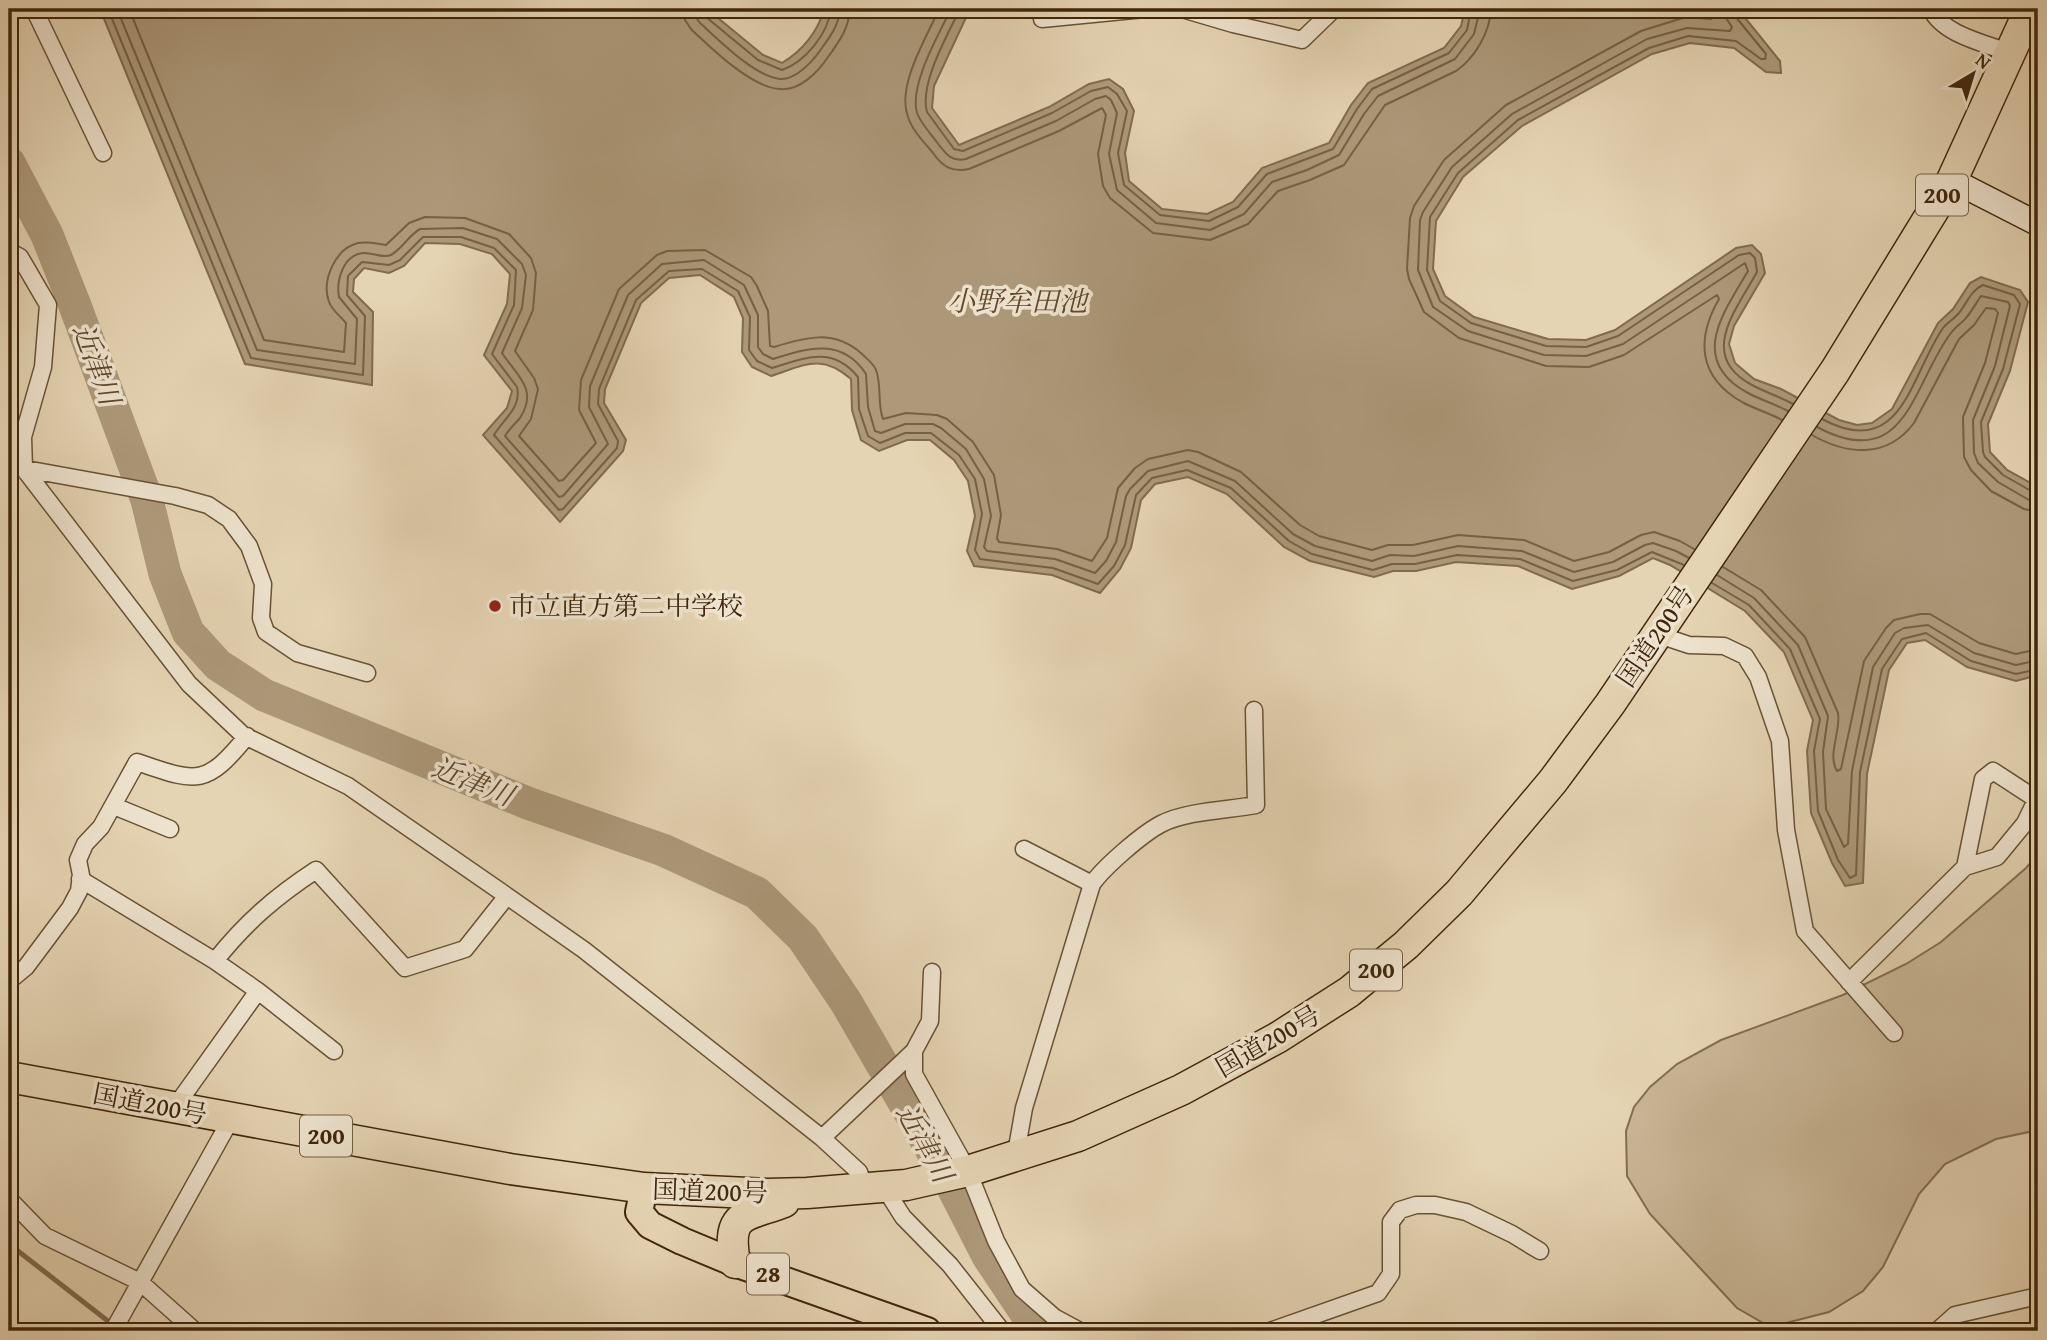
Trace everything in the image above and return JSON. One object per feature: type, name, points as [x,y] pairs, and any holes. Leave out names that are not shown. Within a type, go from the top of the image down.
[{"type":"highway","name":"国道200号","points":[[9,1077],[510,1169],[644,1188],[807,1193],[885,1187],[968,1171],[1078,1136],[1181,1090],[1277,1038],[1349,992],[1406,944],[1459,893],[1553,781],[1610,704],[1835,370],[1952,180],[2030,9]]},
{"type":"highway","points":[[735,1263],[731,1240],[737,1224],[747,1213],[807,1193]]},
{"type":"main road","name":"28","points":[[644,1188],[639,1212],[650,1225],[735,1263],[927,1331]]},
{"type":"street","points":[[34,9],[103,153]]},
{"type":"street","points":[[1042,19],[1144,9]]},
{"type":"street","points":[[1182,9],[1302,40],[1334,9]]},
{"type":"street","points":[[1931,9],[1935,19],[1960,34],[2010,53]]},
{"type":"street","points":[[1952,180],[2038,225]]},
{"type":"street","points":[[9,251],[20,257],[48,305],[43,368],[16,468]]},
{"type":"street","points":[[16,468],[175,496],[208,505],[229,519],[249,546],[263,584],[261,618],[267,632],[297,653],[367,673]]},
{"type":"street","points":[[16,468],[189,684],[247,736],[348,786],[584,950],[822,1139],[859,1172],[885,1187],[903,1217],[950,1265],[1002,1331]]},
{"type":"street","points":[[1661,626],[1689,645],[1724,646],[1745,656],[1758,677],[1780,741],[1786,830],[1805,931],[1894,1033]]},
{"type":"street","points":[[1024,1153],[1018,1142],[1024,1108],[1091,884],[1103,870],[1161,824],[1188,816],[1256,805],[1254,710]]},
{"type":"street","points":[[9,981],[26,967],[70,908],[79,891],[78,860],[85,844],[101,827],[137,762],[183,778],[201,776],[214,772],[247,736]]},
{"type":"street","points":[[1849,982],[1965,867],[1997,857],[2025,823],[2037,797],[1993,771],[1983,779],[1965,867]]},
{"type":"street","points":[[114,806],[170,829]]},
{"type":"street","points":[[1024,849],[1091,884]]},
{"type":"street","points":[[215,961],[235,936],[278,895],[316,870],[405,968],[466,949],[507,896]]},
{"type":"street","points":[[80,879],[215,961],[334,1051]]},
{"type":"street","points":[[822,1139],[914,1051],[930,1021],[932,972]]},
{"type":"street","points":[[175,1107],[258,991]]},
{"type":"street","points":[[914,1051],[914,1074],[968,1171],[996,1241],[1022,1289],[1054,1317],[1080,1331]]},
{"type":"street","points":[[113,1331],[231,1119]]},
{"type":"street","points":[[9,1199],[45,1236],[140,1282],[195,1331]]},
{"type":"street","points":[[1270,1331],[1378,1293],[1391,1274],[1391,1222],[1400,1210],[1416,1205],[1435,1205],[1466,1212],[1540,1251]]},
{"type":"street","points":[[1937,1331],[1955,1315],[2038,1296]]},
{"type":"shaded area","points":[[2038,854],[2038,1130],[1996,1139],[1945,1164],[1919,1194],[1883,1267],[1863,1291],[1829,1312],[1770,1327],[1737,1308],[1650,1214],[1627,1176],[1626,1131],[1634,1107],[1650,1087],[1677,1064],[1721,1040],[1843,995],[1906,964],[1941,942],[2026,868]]},
{"type":"water","name":"小野牟田池","points":[[100,9],[707,9],[763,55],[782,63],[808,40],[824,9],[970,9],[934,86],[932,108],[959,145],[1049,107],[1089,84],[1109,79],[1123,89],[1134,111],[1125,153],[1129,181],[1162,209],[1207,214],[1233,202],[1262,168],[1329,143],[1351,105],[1368,83],[1444,48],[1461,26],[1465,9],[1738,9],[1780,61],[1781,73],[1766,72],[1734,48],[1690,43],[1652,54],[1522,126],[1463,177],[1436,221],[1433,269],[1445,296],[1474,317],[1548,339],[1586,340],[1615,330],[1736,248],[1752,245],[1761,254],[1765,273],[1734,326],[1729,344],[1735,363],[1754,379],[1781,389],[1839,420],[1857,425],[1872,423],[1892,409],[1938,323],[1953,309],[1970,283],[1981,277],[2020,290],[2028,302],[2010,371],[1988,424],[1990,452],[2007,470],[2038,487],[2038,675],[2016,681],[1967,667],[1925,640],[1907,643],[1889,670],[1867,774],[1863,883],[1845,886],[1811,813],[1807,751],[1813,720],[1784,652],[1745,611],[1670,565],[1653,558],[1619,576],[1572,589],[1518,566],[1456,562],[1416,571],[1393,571],[1374,577],[1310,561],[1284,547],[1227,494],[1188,477],[1155,484],[1141,500],[1131,548],[1120,569],[1100,593],[1052,575],[974,566],[967,551],[975,516],[968,481],[954,460],[930,440],[907,440],[879,451],[861,440],[852,410],[851,379],[831,366],[803,365],[771,376],[752,367],[742,352],[743,318],[734,297],[700,275],[669,278],[641,303],[605,389],[604,403],[626,440],[623,451],[560,522],[483,435],[507,408],[512,391],[484,355],[507,304],[510,274],[492,254],[460,244],[425,243],[404,266],[389,273],[364,268],[354,279],[353,292],[373,312],[372,385],[245,364]]},
{"type":"waterway","name":"近津川","points":[[9,163],[47,235],[74,303],[147,500],[165,574],[188,632],[218,665],[264,695],[530,804],[663,850],[757,893],[803,938],[846,1002],[948,1178],[988,1256],[1038,1331]]},
{"type":"waterway","points":[[9,1244],[113,1325]]},
{"type":"place","name":"市立直方第二中学校","points":[[495,606]]}]
